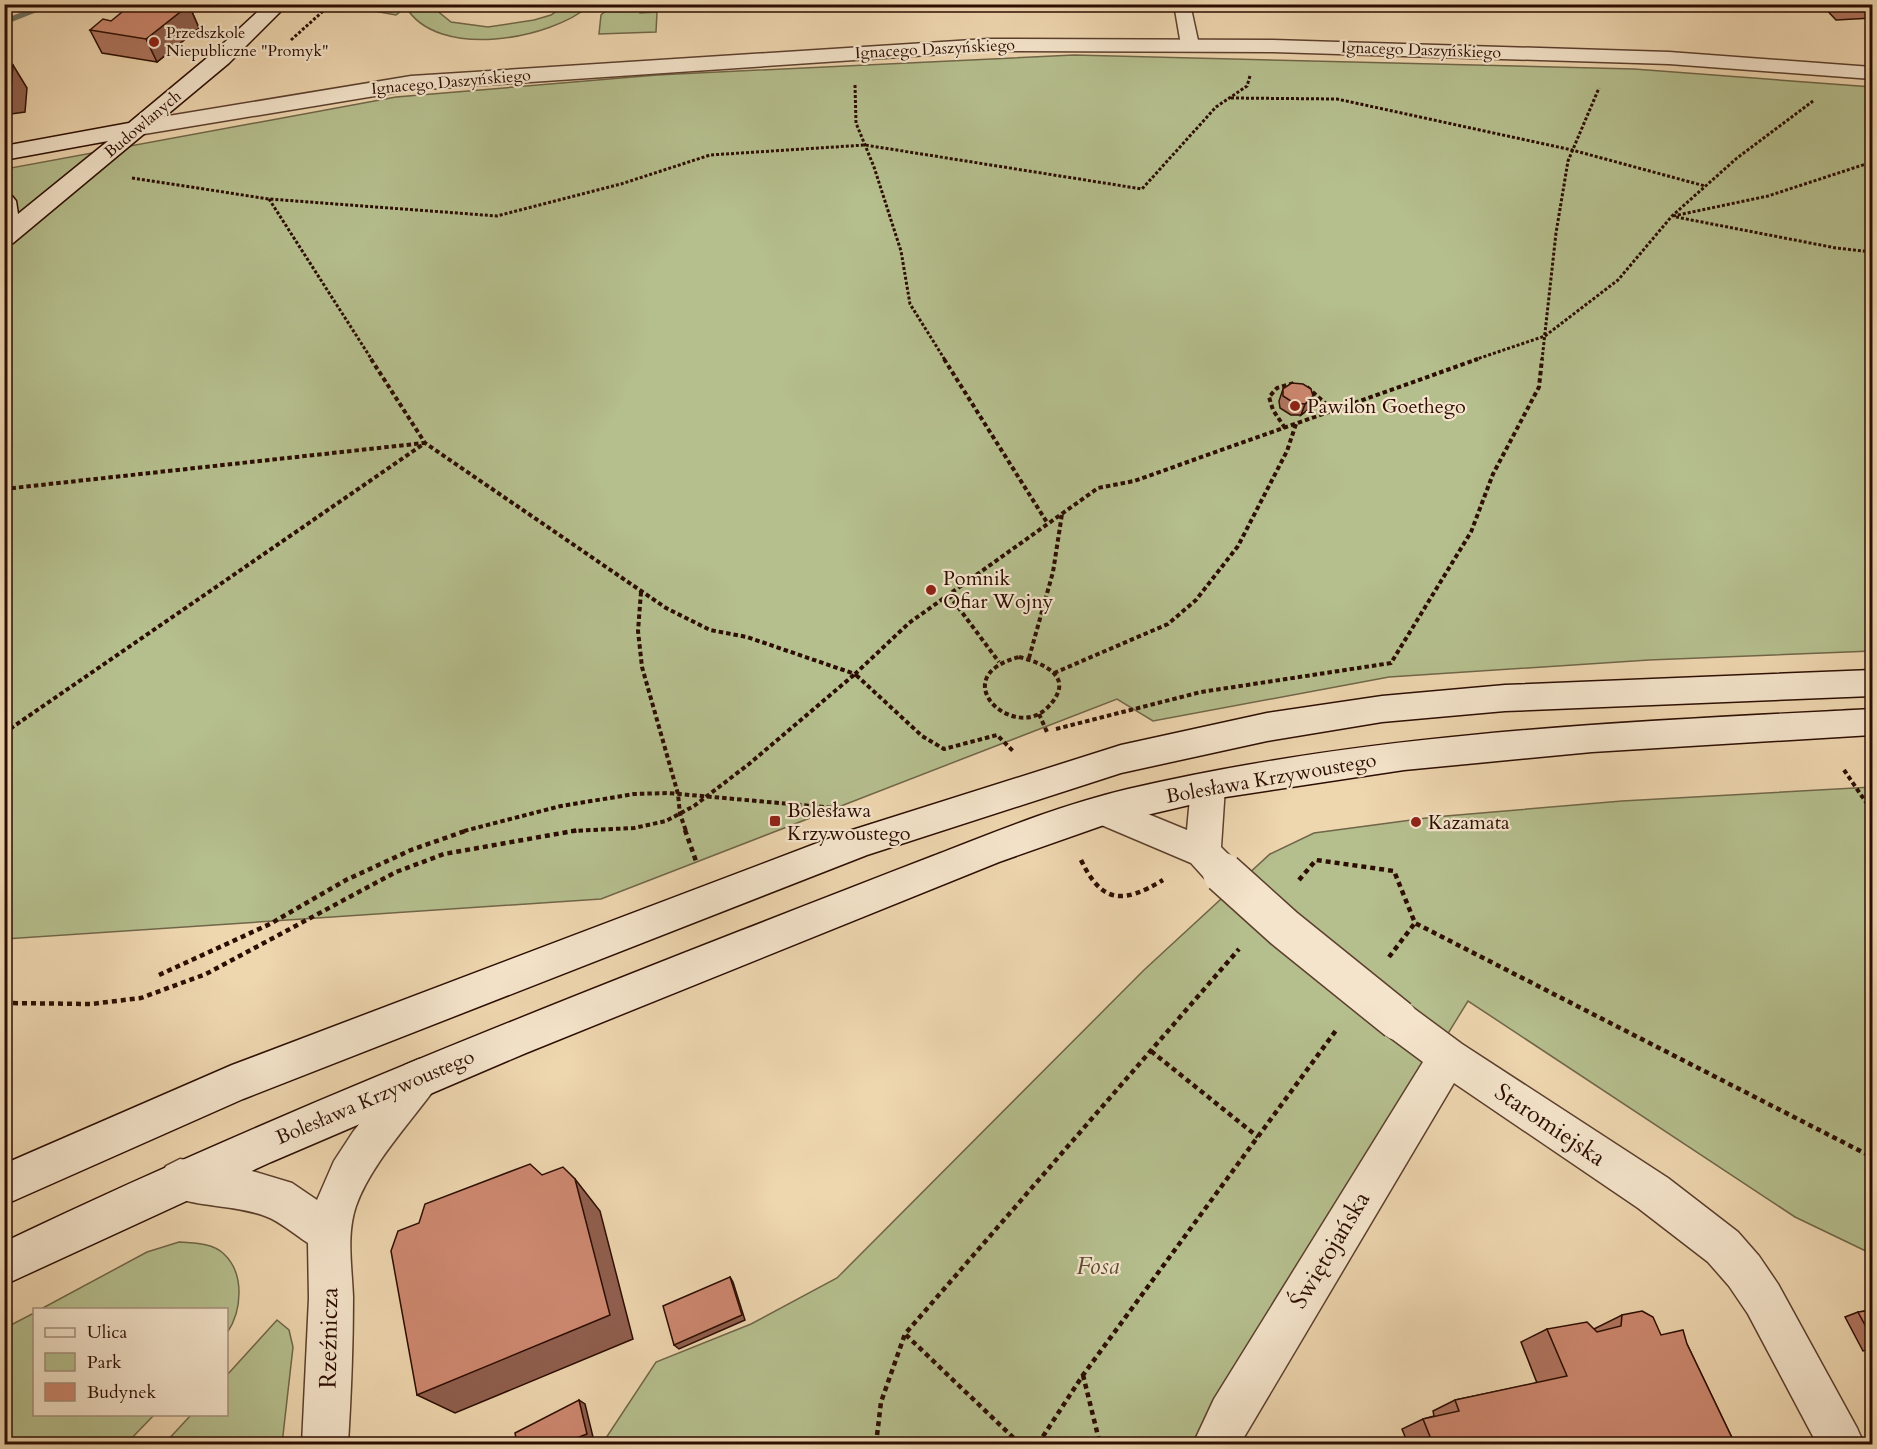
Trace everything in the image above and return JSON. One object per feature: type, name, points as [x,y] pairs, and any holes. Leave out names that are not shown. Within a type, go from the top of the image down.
[{"type":"street","name":"Budowlanych","points":[[4,238],[221,58],[278,4]]},
{"type":"street","name":"Ignacego Daszyńskiego","points":[[4,153],[370,88],[453,79],[988,45],[1190,45],[1670,58],[1872,73]]},
{"type":"street","points":[[4,201],[7,222],[4,227]]},
{"type":"street","points":[[4,1185],[232,1084],[861,842],[1121,759],[1267,727],[1382,709],[1505,698],[1872,683]]},
{"type":"street","name":"Bolesława Krzywoustego","points":[[4,1264],[180,1180],[419,1078],[785,929],[1038,832],[1104,811],[1208,787],[1376,759],[1536,744],[1872,722]]},
{"type":"street","points":[[1208,787],[1213,862]]},
{"type":"street","name":"Staromiejska","points":[[1104,811],[1213,862],[1284,928],[1398,1020],[1448,1057],[1653,1193],[1723,1247],[1744,1271],[1763,1299],[1841,1444]]},
{"type":"street","name":"Świętojańska","points":[[1216,1444],[1230,1415],[1448,1057]]},
{"type":"street","points":[[180,1180],[239,1188],[277,1198],[328,1232],[341,1191],[357,1163],[419,1078]]},
{"type":"street","name":"Rzeźnicza","points":[[325,1444],[331,1294],[328,1232]]},
{"type":"lane","points":[[1182,4],[1190,45]]},
{"type":"path","points":[[128,178],[269,199],[497,216],[621,184],[710,155],[865,145],[1142,189],[1216,107],[1247,86],[1252,70]]},
{"type":"path","points":[[1056,729],[1201,692],[1391,663],[1471,532],[1493,474],[1539,387],[1556,233],[1568,161],[1599,88],[1600,79]]},
{"type":"path","points":[[854,80],[856,123],[901,250],[910,304],[1048,524]]},
{"type":"path","points":[[4,1003],[92,1004],[141,998],[206,974],[396,872],[444,854],[584,829],[634,828],[666,821],[706,797],[748,764],[855,674],[909,623],[1098,488],[1134,482],[1545,336],[1618,280],[1672,216],[1737,158],[1819,97]]},
{"type":"path","points":[[1230,98],[1338,99],[1572,150],[1705,187]]},
{"type":"path","points":[[1672,216],[1768,196],[1872,162]]},
{"type":"path","points":[[269,199],[425,443],[666,608],[710,630],[747,637],[855,674],[922,736],[944,748],[997,735],[1008,744]]},
{"type":"path","points":[[1672,216],[1836,248],[1872,252]]},
{"type":"path","points":[[1285,428],[1269,403],[1269,397],[1277,388],[1294,383],[1304,386],[1315,392],[1333,410]]},
{"type":"path","points":[[1054,673],[1168,624],[1196,600],[1238,546],[1287,451],[1296,424]]},
{"type":"path","points":[[4,489],[425,443]]},
{"type":"path","points":[[4,733],[425,443]]},
{"type":"path","points":[[1029,658],[1053,572],[1063,513]]},
{"type":"path","points":[[641,591],[638,631],[642,667],[678,794],[680,813],[696,864]]},
{"type":"path","points":[[949,595],[999,662]]},
{"type":"path","points":[[1020,657],[1029,658],[1044,663],[1054,673],[1058,680],[1059,691],[1056,700],[1039,714],[1016,717],[994,707],[987,698],[984,680],[989,670],[999,662],[1020,657]]},
{"type":"path","points":[[1039,714],[1047,732]]},
{"type":"path","points":[[1844,770],[1872,811]]},
{"type":"path","points":[[159,975],[270,924],[346,880],[411,850],[479,826],[561,806],[634,794],[678,794],[839,809]]},
{"type":"path","points":[[1298,881],[1316,860],[1394,871],[1415,923],[1872,1157]]},
{"type":"path","points":[[1386,962],[1415,923]]},
{"type":"path","points":[[876,1444],[876,1423],[887,1379],[905,1334],[1246,941]]},
{"type":"path","points":[[1038,1444],[1083,1375],[1344,1019]]},
{"type":"path","points":[[1151,1050],[1258,1137]]},
{"type":"path","points":[[905,1334],[1020,1444]]},
{"type":"path","points":[[1083,1375],[1100,1444]]},
{"type":"green space","points":[[374,5],[430,5],[451,22],[488,27],[534,20],[551,15],[565,5],[590,5],[549,28],[495,39],[468,39],[442,34],[421,24],[406,7],[396,15],[368,10]]},
{"type":"green space","points":[[613,5],[641,5],[640,13],[657,12],[656,32],[599,34],[601,15]]},
{"type":"green space","points":[[1074,55],[1634,69],[1872,87],[1872,651],[1649,660],[1389,677],[1153,721],[1117,699],[601,899],[5,939],[5,169],[396,97],[657,75]]},
{"type":"green space","name":"Fosa","points":[[1872,787],[1872,1254],[1795,1217],[1468,1001],[1195,1444],[602,1444],[656,1362],[751,1324],[837,1278],[1144,970],[1270,854],[1314,833],[1434,817],[1622,801]]},
{"type":"green space","points":[[179,1242],[203,1244],[220,1250],[231,1262],[238,1282],[236,1314],[228,1331],[228,1308],[43,1308],[147,1252]]},
{"type":"green space","points":[[33,1314],[33,1416],[153,1416],[126,1444],[5,1444],[5,1328]]},
{"type":"green space","points":[[277,1320],[289,1330],[293,1347],[282,1444],[164,1444],[190,1416],[228,1416],[228,1374]]},
{"type":"building","points":[[132,4],[189,5],[146,39],[90,30],[103,19],[111,21]]},
{"type":"building","points":[[13,65],[11,88],[4,89],[4,66]]},
{"type":"building","points":[[1292,383],[1303,384],[1311,389],[1313,396],[1305,404],[1294,403],[1283,396],[1283,389]]},
{"type":"building","points":[[530,1164],[542,1175],[563,1167],[575,1179],[610,1315],[417,1395],[391,1251],[398,1231],[419,1223],[425,1204]]},
{"type":"building","points":[[730,1277],[742,1315],[674,1345],[663,1306]]},
{"type":"building","points":[[1872,1310],[1872,1338],[1858,1312]]},
{"type":"building","points":[[1642,1311],[1653,1317],[1661,1335],[1683,1330],[1687,1344],[1735,1444],[1433,1444],[1423,1419],[1459,1411],[1455,1400],[1567,1376],[1547,1329],[1587,1322],[1597,1332],[1621,1326],[1622,1315]]},
{"type":"building","points":[[579,1400],[587,1434],[561,1444],[517,1444],[515,1433]]},
{"type":"waterway","points":[[4,22],[53,4]]},
{"type":"place","name":"Przedszkole Niepubliczne \"Promyk\"","points":[[154,42]]},
{"type":"place","name":"Pawilon Goethego","points":[[1295,406]]},
{"type":"place","name":"Pomnik Ofiar Wojny","points":[[931,590]]},
{"type":"place","name":"Bolesława Krzywoustego","points":[[775,821]]},
{"type":"place","name":"Kazamata","points":[[1416,822]]}]
